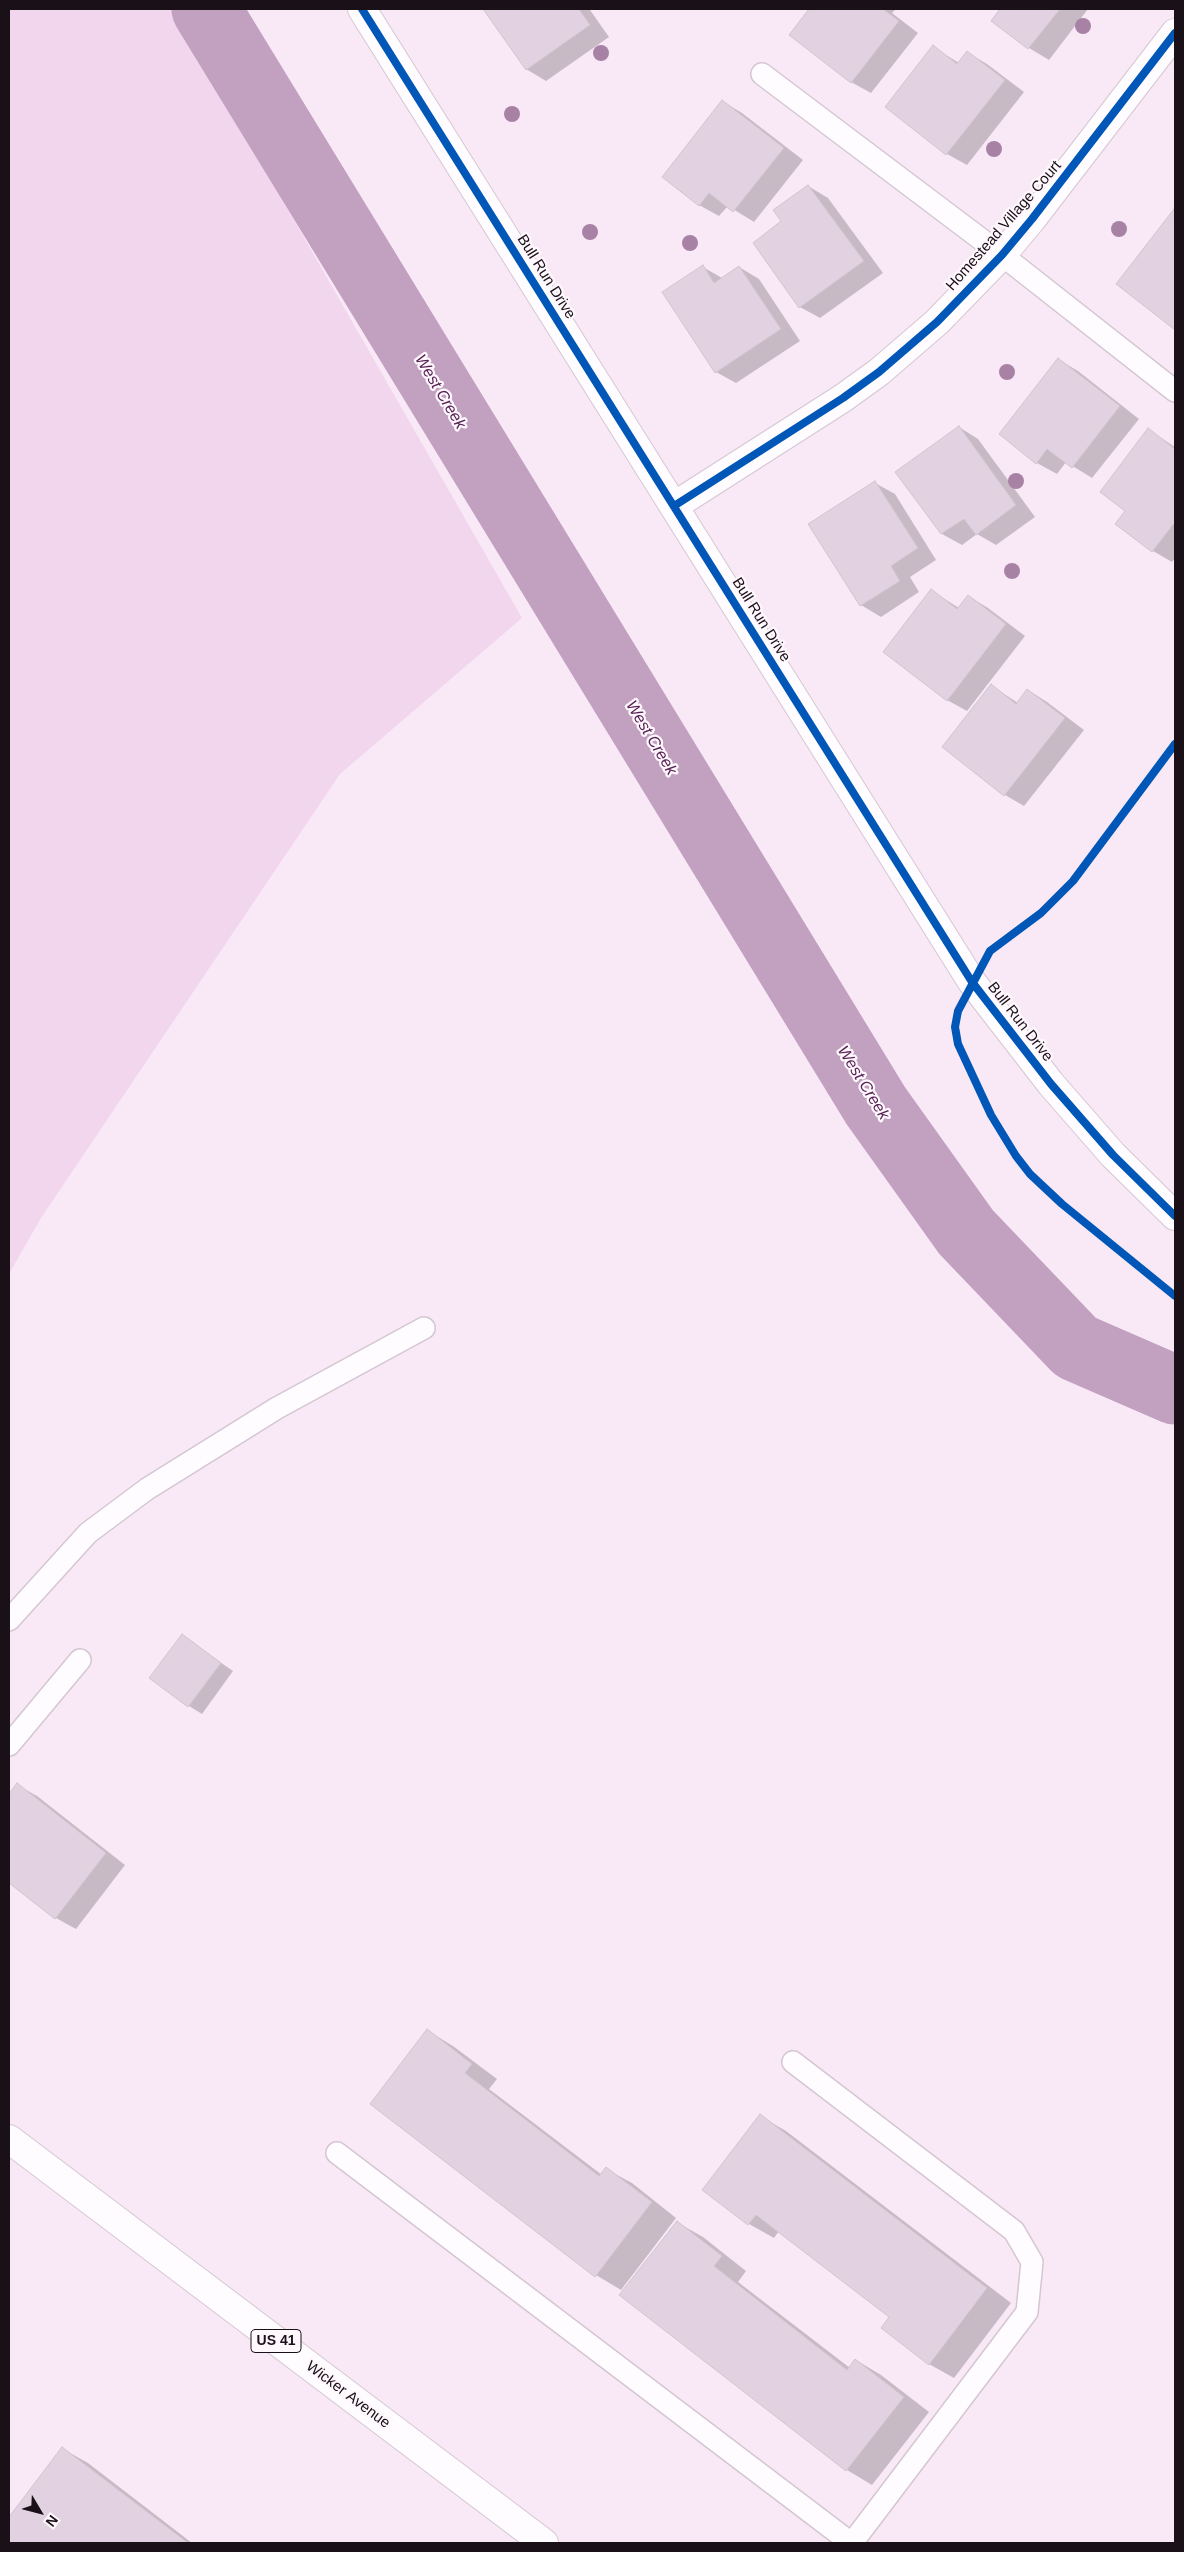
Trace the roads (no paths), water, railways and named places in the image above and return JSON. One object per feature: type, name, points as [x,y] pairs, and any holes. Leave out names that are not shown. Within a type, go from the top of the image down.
[{"type":"main road","name":"Bull Run Drive","points":[[362,9],[972,982],[1051,1084],[1113,1154],[1175,1216]]},
{"type":"main road","name":"Homestead Village Court","points":[[674,506],[843,398],[879,372],[937,322],[1002,255],[1066,177],[1175,33]]},
{"type":"main road","name":"Wicker Avenue","points":[[9,2139],[544,2543]]},
{"type":"lane","points":[[762,74],[1002,255],[1175,390]]},
{"type":"lane","points":[[9,1620],[88,1533],[147,1489],[277,1408],[424,1328]]},
{"type":"lane","points":[[9,1745],[80,1660]]},
{"type":"lane","points":[[337,2152],[851,2543],[1027,2312],[1032,2262],[1014,2231],[793,2062]]},
{"type":"waterway","name":"West Creek","points":[[206,9],[876,1106],[966,1232],[1076,1347],[1175,1390]]}]
